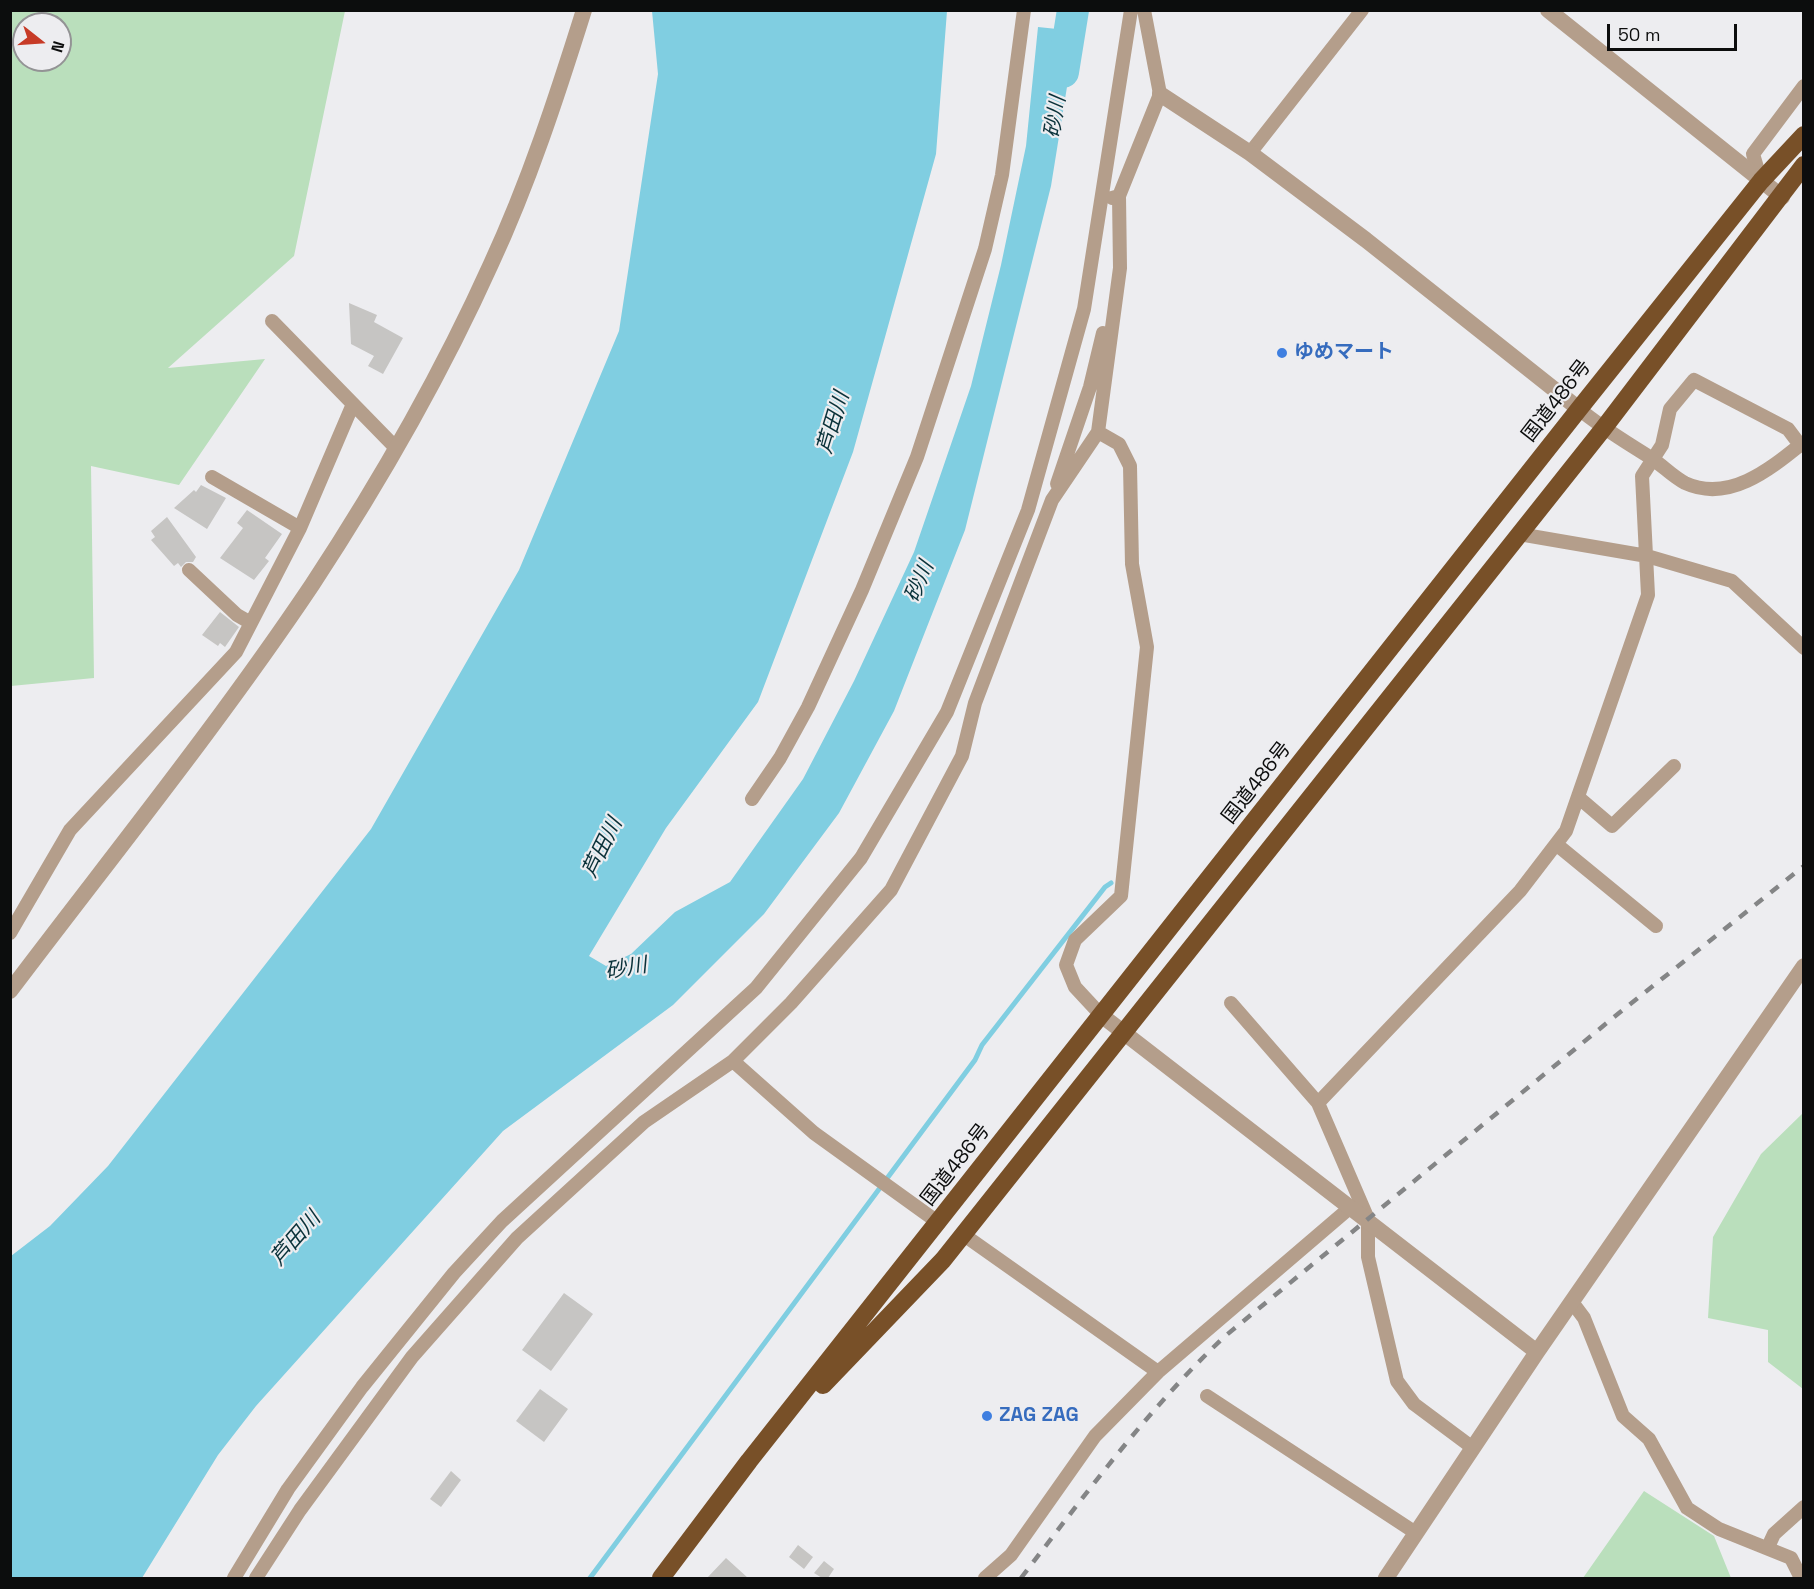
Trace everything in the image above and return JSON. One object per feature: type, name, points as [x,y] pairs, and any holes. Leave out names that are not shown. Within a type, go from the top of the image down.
[{"type":"highway","name":"国道486号","points":[[660,1578],[749,1461],[1579,409],[1761,181],[1803,135]]},
{"type":"highway","name":"国道486号","points":[[749,1461],[943,1260],[964,1235],[1603,429],[1782,197],[1803,165]]},
{"type":"street","points":[[10,991],[235,696],[313,583],[396,448],[491,265],[555,103],[584,10]]},
{"type":"street","points":[[752,799],[780,758],[808,707],[862,590],[917,457],[985,249],[1002,175],[1024,10]]},
{"type":"street","points":[[234,1578],[288,1490],[362,1387],[454,1273],[502,1221],[756,988],[861,858],[947,712],[1028,510],[1084,309],[1131,10]]},
{"type":"street","points":[[1052,500],[1098,432],[1120,268],[1119,196],[1160,94],[1144,10]]},
{"type":"street","points":[[1250,153],[1362,10]]},
{"type":"street","points":[[1548,10],[1782,197]]},
{"type":"street","points":[[1761,181],[1753,154],[1803,86]]},
{"type":"street","points":[[1160,94],[1250,153],[1366,240],[1603,429],[1653,459],[1685,483],[1710,488],[1745,484],[1802,446],[1788,429],[1694,380],[1670,409],[1662,445],[1653,459],[1642,476],[1648,595],[1566,831],[1520,891],[1318,1103]]},
{"type":"street","points":[[1101,200],[1119,196]]},
{"type":"street","points":[[256,1578],[300,1510],[412,1357],[517,1238],[644,1122],[733,1061],[791,1003],[891,890],[962,756],[975,703],[1052,500],[1090,387],[1120,268]]},
{"type":"street","points":[[272,321],[396,448]]},
{"type":"street","points":[[10,933],[70,830],[236,652],[300,528],[353,404]]},
{"type":"street","points":[[1098,432],[1119,444],[1130,466],[1132,564],[1146,646],[1121,896],[1075,940],[1066,965],[1075,987],[1101,1015],[1352,1206],[1537,1352]]},
{"type":"street","points":[[212,477],[300,528]]},
{"type":"street","points":[[1519,534],[1647,556],[1732,581],[1803,648]]},
{"type":"street","points":[[189,570],[237,615],[251,623]]},
{"type":"street","points":[[1578,798],[1612,826],[1674,766]]},
{"type":"street","points":[[1556,844],[1656,926]]},
{"type":"street","points":[[1386,1578],[1537,1352],[1803,966]]},
{"type":"street","points":[[1231,1003],[1318,1103],[1368,1219],[1368,1257],[1397,1381],[1414,1404],[1473,1448]]},
{"type":"street","points":[[733,1061],[814,1133],[939,1223]]},
{"type":"street","points":[[985,1578],[1011,1555],[1095,1436],[1158,1372],[1352,1206]]},
{"type":"street","points":[[964,1235],[1158,1372]]},
{"type":"street","points":[[1572,1302],[1584,1318],[1623,1416],[1649,1439],[1687,1508],[1719,1529],[1791,1558],[1801,1578]]},
{"type":"street","points":[[1207,1396],[1416,1533]]},
{"type":"street","points":[[1768,1547],[1774,1534],[1803,1507]]},
{"type":"green space","points":[[11,10],[345,11],[294,256],[168,368],[265,359],[179,485],[91,466],[94,678],[11,686]]},
{"type":"green space","points":[[1803,1113],[1803,1389],[1768,1362],[1768,1330],[1708,1318],[1713,1237],[1761,1154]]},
{"type":"green space","points":[[1644,1491],[1714,1536],[1731,1578],[1583,1578]]},
{"type":"water","name":"芦田川","points":[[652,11],[947,11],[936,154],[853,452],[758,702],[666,828],[589,956],[606,966],[631,954],[675,912],[730,882],[803,779],[854,681],[914,552],[971,386],[1001,265],[1026,146],[1038,27],[1076,31],[1051,186],[965,530],[894,711],[839,813],[764,914],[673,1005],[503,1131],[256,1406],[218,1455],[142,1578],[11,1578],[11,1256],[50,1226],[108,1166],[371,829],[519,570],[619,331],[658,74]]},
{"type":"building","points":[[349,303],[377,315],[374,322],[403,338],[383,374],[368,366],[374,356],[351,344]]},
{"type":"building","points":[[201,485],[226,498],[207,529],[174,508],[194,490],[196,492]]},
{"type":"building","points":[[247,510],[282,534],[265,558],[269,561],[254,580],[220,558],[243,528],[237,523]]},
{"type":"building","points":[[167,517],[196,557],[193,562],[186,562],[181,567],[178,563],[174,566],[151,540],[155,537],[151,531]]},
{"type":"building","points":[[220,612],[239,627],[225,647],[220,643],[218,646],[202,635]]},
{"type":"building","points":[[564,1293],[593,1314],[551,1371],[522,1350]]},
{"type":"building","points":[[540,1389],[568,1409],[544,1442],[516,1421]]},
{"type":"building","points":[[451,1471],[461,1480],[441,1507],[430,1499]]},
{"type":"building","points":[[798,1545],[813,1557],[804,1569],[789,1557]]},
{"type":"building","points":[[726,1558],[748,1578],[707,1578]]},
{"type":"building","points":[[824,1561],[834,1569],[828,1578],[822,1578],[814,1573]]},
{"type":"waterway","name":"砂川","points":[[1063,72],[1073,10]]},
{"type":"waterway","points":[[590,1578],[975,1060],[982,1045],[1105,887],[1111,883]]},
{"type":"railway","points":[[1021,1578],[1143,1423],[1224,1337],[1619,1013],[1804,866]]},
{"type":"place","name":"ゆめマート","points":[[1282,353]]},
{"type":"place","name":"ZAG ZAG","points":[[987,1416]]}]
